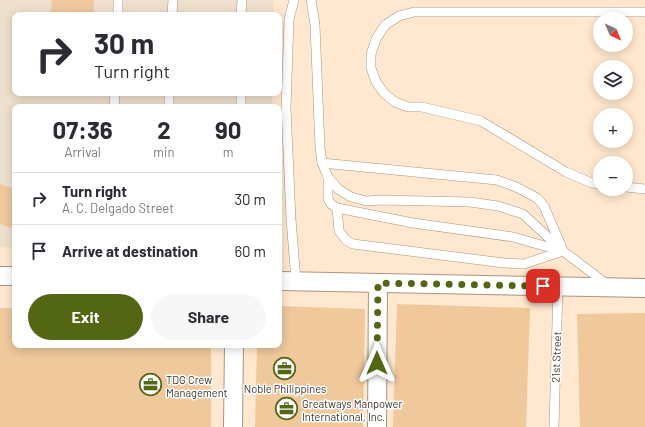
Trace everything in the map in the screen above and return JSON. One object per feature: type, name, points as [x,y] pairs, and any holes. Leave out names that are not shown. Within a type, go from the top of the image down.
[{"type":"street","points":[[0,276],[12,276]]},
{"type":"street","points":[[287,281],[645,288]]},
{"type":"street","points":[[377,427],[378,283]]},
{"type":"street","points":[[233,427],[234,348]]},
{"type":"lane","points":[[118,0],[118,12]]},
{"type":"lane","points":[[172,12],[173,0]]},
{"type":"lane","points":[[241,12],[242,0]]},
{"type":"lane","points":[[287,281],[292,219],[286,108],[289,19],[294,0]]},
{"type":"lane","points":[[311,0],[315,25],[320,148],[322,163],[328,177],[338,189],[351,197],[366,201],[470,202],[498,206],[523,214],[563,251],[611,288]]},
{"type":"lane","points":[[593,183],[566,172],[481,121],[395,102],[384,93],[376,82],[371,68],[371,54],[376,39],[385,25],[399,16],[414,12],[645,12]]},
{"type":"lane","points":[[322,163],[497,180],[516,187],[537,198],[544,206],[563,251]]},
{"type":"lane","points":[[328,177],[328,199],[331,204],[337,208],[413,223],[513,237],[563,251]]},
{"type":"lane","points":[[633,188],[645,189]]},
{"type":"lane","points":[[337,208],[339,231],[346,240],[353,244],[504,263],[524,264],[563,251]]},
{"type":"lane","name":"21st Street","points":[[554,427],[558,287]]},
{"type":"shaded area","points":[[0,0],[273,0],[273,12],[12,12],[12,96],[272,96],[272,104],[12,104],[12,248],[0,247]]},
{"type":"building","points":[[52,0],[94,0],[93,12],[51,12]]},
{"type":"building","points":[[0,184],[12,188],[12,228],[0,224]]},
{"type":"building","points":[[397,304],[530,308],[526,427],[393,427]]},
{"type":"building","points":[[282,306],[365,309],[363,427],[255,427],[257,348],[282,348]]},
{"type":"building","points":[[0,308],[12,308],[12,348],[211,348],[211,427],[0,427]]},
{"type":"building","points":[[645,313],[645,427],[580,427],[577,314]]},
{"type":"place","name":"Noble Philippines","points":[[285,368]]},
{"type":"place","name":"TDG Crew Management","points":[[151,385]]},
{"type":"place","name":"Greatways Manpower International, Inc.","points":[[286,409]]},
{"type":"route","points":[[377,363],[378,283],[543,286]]}]
